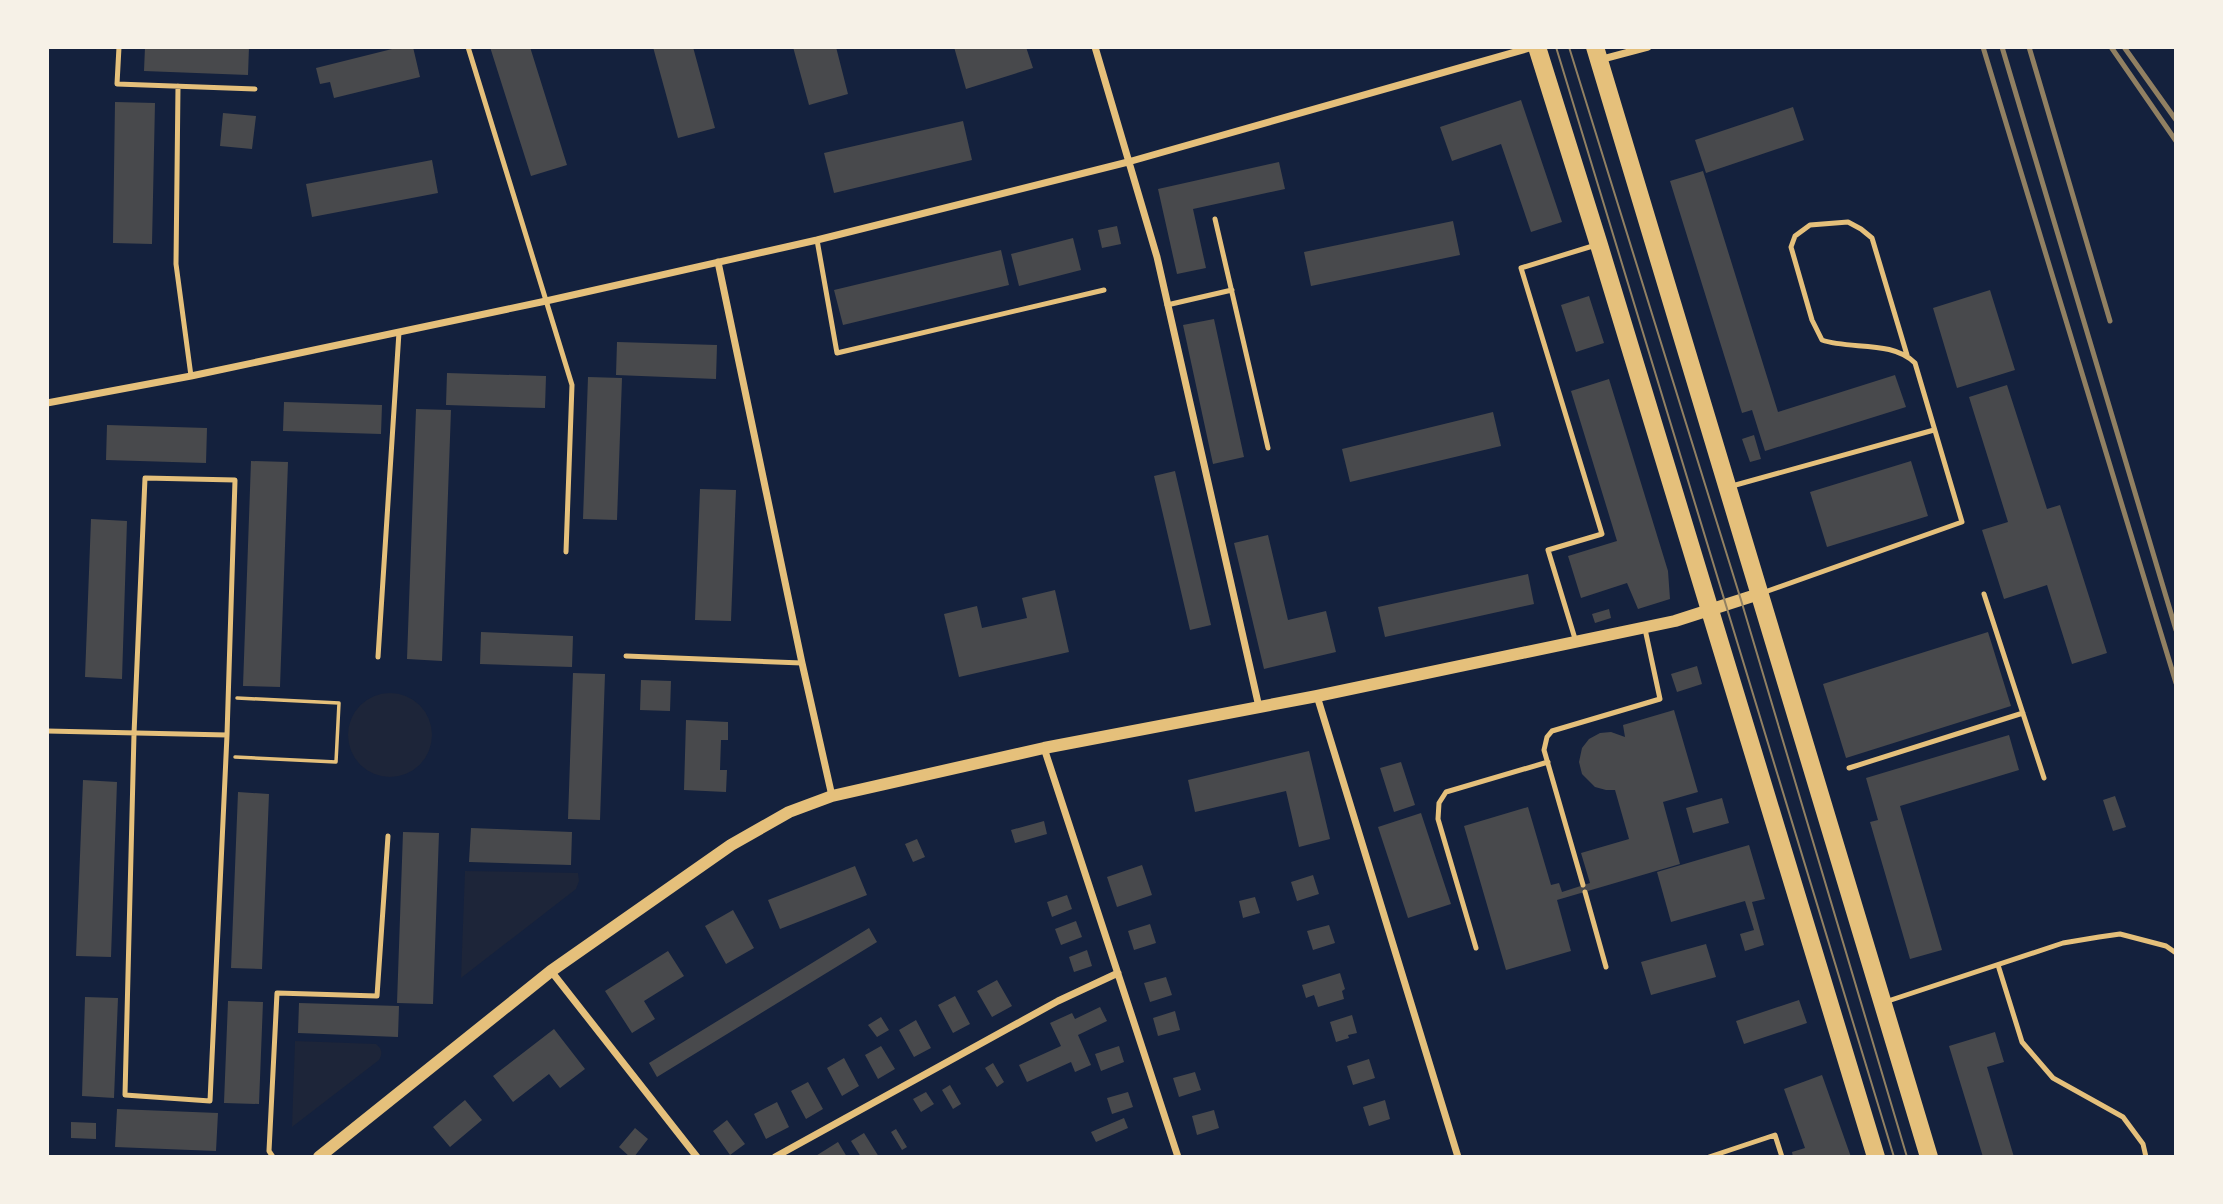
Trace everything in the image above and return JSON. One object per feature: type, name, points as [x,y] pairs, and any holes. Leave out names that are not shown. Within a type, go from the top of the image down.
[{"type":"main road","points":[[1535,47],[1599,244],[1876,1157]]},
{"type":"main road","points":[[1597,54],[1928,1157]]},
{"type":"street","points":[[1095,47],[1157,257],[1259,707]]},
{"type":"street","points":[[47,403],[400,332],[817,240],[1128,162],[1535,47]]},
{"type":"street","points":[[1597,54],[1648,47]]},
{"type":"street","points":[[718,262],[832,796]]},
{"type":"street","points":[[319,1157],[551,971],[731,845],[789,812],[832,796],[1044,748],[1317,696],[1645,628],[1759,594]]},
{"type":"street","points":[[1317,696],[1458,1157]]},
{"type":"street","points":[[1044,748],[1178,1157]]},
{"type":"street","points":[[551,971],[697,1157]]},
{"type":"street","points":[[775,1157],[1058,1001],[1118,973]]},
{"type":"lane","points":[[119,47],[117,84],[255,89]]},
{"type":"lane","points":[[468,47],[572,385],[566,552]]},
{"type":"lane","points":[[178,86],[176,264],[191,376]]},
{"type":"lane","points":[[1215,219],[1268,448]]},
{"type":"lane","points":[[1759,594],[1962,522],[1914,363],[1908,355],[1872,238],[1847,222],[1810,225],[1795,236],[1791,247],[1812,320],[1822,340],[1836,345],[1887,349],[1908,355]]},
{"type":"lane","points":[[817,240],[837,353],[1104,290]]},
{"type":"lane","points":[[1576,643],[1548,550],[1602,534],[1521,268],[1599,244]]},
{"type":"lane","points":[[1167,305],[1231,290]]},
{"type":"lane","points":[[378,657],[400,332]]},
{"type":"lane","points":[[1727,488],[1934,430]]},
{"type":"lane","points":[[145,478],[235,480],[229,697],[210,1101],[125,1095],[134,734],[145,478]]},
{"type":"lane","points":[[1984,594],[2044,778]]},
{"type":"lane","points":[[1606,967],[1544,750],[1547,737],[1552,731],[1660,699],[1645,628]]},
{"type":"lane","points":[[626,656],[802,663]]},
{"type":"lane","points":[[1849,768],[2023,713]]},
{"type":"lane","points":[[47,731],[227,735]]},
{"type":"lane","points":[[1476,948],[1438,819],[1439,803],[1446,792],[1548,762]]},
{"type":"lane","points":[[273,1157],[269,1151],[277,993],[377,996],[388,836]]},
{"type":"lane","points":[[1882,1003],[2063,943],[2120,934],[2166,946],[2176,953]]},
{"type":"lane","points":[[1998,965],[2022,1042],[2053,1078],[2123,1117],[2143,1144],[2146,1157]]},
{"type":"lane","points":[[1709,1157],[1775,1135],[1782,1157]]},
{"type":"path","points":[[226,757],[336,762],[339,703],[229,697]]},
{"type":"shaded area","points":[[390,693],[413,700],[425,712],[432,735],[425,758],[413,770],[390,777],[367,770],[355,758],[348,735],[355,712],[367,700]]},
{"type":"shaded area","points":[[465,871],[578,873],[579,881],[576,889],[461,978]]},
{"type":"shaded area","points":[[295,1041],[376,1044],[381,1053],[379,1060],[292,1127]]},
{"type":"building","points":[[145,47],[249,47],[248,75],[144,71]]},
{"type":"building","points":[[400,47],[413,47],[420,77],[334,98],[330,82],[320,84],[316,68]]},
{"type":"building","points":[[490,47],[530,47],[567,165],[531,176]]},
{"type":"building","points":[[653,47],[693,47],[715,128],[678,138]]},
{"type":"building","points":[[793,47],[836,47],[848,94],[809,105]]},
{"type":"building","points":[[954,47],[1026,47],[1033,68],[966,89]]},
{"type":"building","points":[[1521,100],[1562,222],[1531,232],[1501,144],[1452,161],[1440,127]]},
{"type":"building","points":[[115,102],[155,103],[152,244],[113,243]]},
{"type":"building","points":[[1793,107],[1804,140],[1706,173],[1695,140]]},
{"type":"building","points":[[223,113],[256,116],[252,149],[220,146]]},
{"type":"building","points":[[963,121],[972,160],[834,193],[824,153]]},
{"type":"building","points":[[432,160],[438,193],[312,217],[306,184]]},
{"type":"building","points":[[1279,162],[1285,189],[1193,209],[1206,268],[1177,274],[1158,189]]},
{"type":"building","points":[[1703,171],[1778,412],[1895,375],[1906,407],[1765,451],[1752,410],[1742,413],[1670,181]]},
{"type":"building","points":[[1453,221],[1460,255],[1311,286],[1304,252]]},
{"type":"building","points":[[1117,226],[1121,244],[1102,248],[1098,230]]},
{"type":"building","points":[[1073,238],[1081,270],[1019,286],[1011,254]]},
{"type":"building","points":[[1001,250],[1009,285],[843,325],[834,290]]},
{"type":"building","points":[[1990,290],[2015,370],[1957,388],[1933,308]]},
{"type":"building","points":[[1589,296],[1604,343],[1576,352],[1561,305]]},
{"type":"building","points":[[1214,319],[1244,457],[1213,464],[1183,325]]},
{"type":"building","points":[[617,342],[717,345],[716,379],[616,375]]},
{"type":"building","points":[[447,373],[546,376],[545,408],[446,405]]},
{"type":"building","points":[[588,377],[622,378],[617,520],[583,519]]},
{"type":"building","points":[[1609,379],[1668,571],[1670,599],[1638,609],[1627,583],[1581,598],[1568,556],[1617,541],[1571,391]]},
{"type":"building","points":[[2007,385],[2047,509],[2060,505],[2107,653],[2072,664],[2047,585],[2004,599],[1982,530],[2008,522],[1969,397]]},
{"type":"building","points":[[284,402],[382,405],[381,434],[283,431]]},
{"type":"building","points":[[416,409],[451,410],[442,661],[407,659]]},
{"type":"building","points":[[1493,412],[1501,446],[1350,482],[1342,449]]},
{"type":"building","points":[[107,425],[207,428],[206,463],[106,460]]},
{"type":"building","points":[[1754,435],[1761,459],[1750,462],[1742,439]]},
{"type":"building","points":[[251,461],[288,462],[280,687],[243,686]]},
{"type":"building","points":[[1911,461],[1928,516],[1827,547],[1810,492]]},
{"type":"building","points":[[1175,471],[1211,625],[1190,630],[1154,476]]},
{"type":"building","points":[[700,489],[736,490],[731,621],[695,620]]},
{"type":"building","points":[[91,519],[127,521],[122,679],[85,677]]},
{"type":"building","points":[[1268,535],[1288,620],[1326,611],[1336,652],[1264,669],[1234,543]]},
{"type":"building","points":[[1528,574],[1534,604],[1385,637],[1378,607]]},
{"type":"building","points":[[1055,590],[1069,652],[959,677],[944,614],[977,606],[982,628],[1027,618],[1022,598]]},
{"type":"building","points":[[1609,609],[1611,618],[1595,623],[1592,614]]},
{"type":"building","points":[[481,632],[573,636],[572,667],[480,664]]},
{"type":"building","points":[[1988,632],[2011,706],[1846,758],[1823,684]]},
{"type":"building","points":[[1697,666],[1702,684],[1677,692],[1671,674]]},
{"type":"building","points":[[573,673],[605,674],[600,820],[568,819]]},
{"type":"building","points":[[641,680],[671,681],[670,711],[640,710]]},
{"type":"building","points":[[1674,710],[1698,792],[1663,802],[1680,864],[1557,900],[1571,951],[1506,970],[1464,826],[1528,807],[1551,885],[1559,883],[1562,892],[1590,883],[1581,853],[1629,839],[1615,790],[1595,787],[1582,774],[1579,762],[1582,748],[1589,739],[1600,733],[1611,732],[1625,737],[1623,725]]},
{"type":"building","points":[[686,720],[728,722],[728,740],[721,740],[720,770],[727,770],[726,792],[684,790]]},
{"type":"building","points":[[2009,735],[2019,770],[1900,806],[1942,950],[1910,959],[1870,822],[1878,820],[1866,778]]},
{"type":"building","points":[[1309,751],[1330,839],[1299,847],[1286,791],[1195,812],[1188,780]]},
{"type":"building","points":[[1401,762],[1415,805],[1394,812],[1380,768]]},
{"type":"building","points":[[83,780],[117,782],[111,957],[76,956]]},
{"type":"building","points":[[238,792],[269,794],[262,969],[231,968]]},
{"type":"building","points":[[2115,796],[2126,827],[2113,831],[2103,800]]},
{"type":"building","points":[[1722,798],[1729,823],[1693,833],[1686,808]]},
{"type":"building","points":[[1421,813],[1451,904],[1408,918],[1378,827]]},
{"type":"building","points":[[1044,821],[1047,834],[1015,843],[1011,830]]},
{"type":"building","points":[[471,828],[572,832],[571,865],[469,862]]},
{"type":"building","points":[[403,832],[439,833],[433,1004],[397,1003]]},
{"type":"building","points":[[917,839],[925,857],[913,862],[905,844]]},
{"type":"building","points":[[1749,845],[1765,899],[1752,902],[1764,945],[1745,951],[1740,934],[1754,930],[1745,901],[1671,922],[1657,872]]},
{"type":"building","points":[[1142,865],[1152,895],[1117,907],[1107,877]]},
{"type":"building","points":[[855,866],[867,895],[780,929],[768,900]]},
{"type":"building","points":[[1313,875],[1319,894],[1297,901],[1291,882]]},
{"type":"building","points":[[1067,895],[1072,909],[1052,917],[1047,902]]},
{"type":"building","points":[[1255,897],[1260,913],[1243,918],[1239,901]]},
{"type":"building","points":[[733,910],[754,948],[726,964],[705,926]]},
{"type":"building","points":[[1076,921],[1082,937],[1061,945],[1055,929]]},
{"type":"building","points":[[1150,924],[1156,943],[1134,950],[1128,931]]},
{"type":"building","points":[[1329,925],[1335,943],[1313,950],[1307,931]]},
{"type":"building","points":[[869,928],[877,942],[657,1077],[649,1063]]},
{"type":"building","points":[[1706,944],[1716,977],[1651,995],[1641,962]]},
{"type":"building","points":[[1087,950],[1092,966],[1074,972],[1069,957]]},
{"type":"building","points":[[668,951],[684,976],[644,1001],[655,1019],[632,1033],[605,991]]},
{"type":"building","points":[[1340,973],[1345,989],[1342,991],[1344,999],[1318,1007],[1314,995],[1306,998],[1302,985]]},
{"type":"building","points":[[1166,977],[1172,995],[1150,1002],[1144,983]]},
{"type":"building","points":[[997,980],[1012,1006],[992,1017],[977,991]]},
{"type":"building","points":[[955,996],[970,1024],[953,1033],[938,1005]]},
{"type":"building","points":[[85,997],[118,998],[114,1098],[82,1096]]},
{"type":"building","points":[[1799,1000],[1807,1023],[1744,1044],[1736,1021]]},
{"type":"building","points":[[228,1001],[263,1002],[259,1104],[224,1103]]},
{"type":"building","points":[[299,1003],[399,1006],[398,1037],[298,1033]]},
{"type":"building","points":[[1100,1007],[1107,1021],[1078,1035],[1091,1065],[1075,1072],[1071,1062],[1027,1082],[1019,1065],[1061,1046],[1050,1023],[1072,1013],[1075,1019]]},
{"type":"building","points":[[1175,1011],[1180,1030],[1158,1036],[1153,1018]]},
{"type":"building","points":[[1352,1015],[1357,1033],[1336,1042],[1330,1022]]},
{"type":"building","points":[[881,1017],[889,1030],[877,1037],[868,1025]]},
{"type":"building","points":[[916,1020],[931,1048],[914,1057],[899,1030]]},
{"type":"building","points":[[554,1029],[585,1069],[560,1088],[549,1074],[513,1102],[493,1076]]},
{"type":"building","points":[[1995,1032],[2004,1062],[1987,1067],[2014,1157],[1983,1157],[1949,1046]]},
{"type":"building","points":[[881,1046],[895,1069],[878,1079],[865,1055]]},
{"type":"building","points":[[1119,1046],[1124,1062],[1101,1071],[1095,1054]]},
{"type":"building","points":[[844,1058],[859,1086],[842,1096],[827,1068]]},
{"type":"building","points":[[1369,1059],[1375,1078],[1353,1085],[1347,1066]]},
{"type":"building","points":[[993,1063],[1004,1082],[997,1087],[985,1068]]},
{"type":"building","points":[[1195,1072],[1201,1090],[1179,1097],[1173,1078]]},
{"type":"building","points":[[1822,1075],[1851,1157],[1793,1157],[1792,1152],[1805,1148],[1784,1089]]},
{"type":"building","points":[[808,1082],[823,1109],[806,1119],[791,1091]]},
{"type":"building","points":[[950,1085],[961,1104],[953,1109],[942,1090]]},
{"type":"building","points":[[926,1092],[934,1104],[921,1112],[913,1099]]},
{"type":"building","points":[[1128,1092],[1133,1107],[1112,1114],[1107,1098]]},
{"type":"building","points":[[465,1100],[482,1120],[450,1147],[433,1127]]},
{"type":"building","points":[[1385,1100],[1390,1119],[1369,1126],[1363,1107]]},
{"type":"building","points":[[777,1102],[789,1127],[766,1139],[754,1114]]},
{"type":"building","points":[[117,1109],[218,1113],[216,1151],[115,1147]]},
{"type":"building","points":[[1214,1110],[1219,1128],[1197,1135],[1192,1116]]},
{"type":"building","points":[[1124,1118],[1128,1128],[1096,1142],[1091,1132]]},
{"type":"building","points":[[727,1120],[745,1144],[730,1155],[713,1131]]},
{"type":"building","points":[[71,1122],[96,1123],[96,1139],[71,1138]]},
{"type":"building","points":[[635,1128],[648,1139],[634,1157],[630,1157],[619,1147]]},
{"type":"building","points":[[896,1129],[907,1147],[902,1150],[891,1132]]},
{"type":"building","points":[[864,1133],[879,1157],[861,1157],[851,1141]]},
{"type":"building","points":[[838,1142],[847,1157],[814,1157]]},
{"type":"tram line","points":[[1556,47],[1894,1157]]},
{"type":"tram line","points":[[1569,47],[1741,600],[1907,1157]]},
{"type":"railway","points":[[1983,47],[2176,683]]},
{"type":"railway","points":[[2002,47],[2176,630]]},
{"type":"railway","points":[[2029,47],[2110,321]]},
{"type":"railway","points":[[2111,47],[2176,141]]},
{"type":"railway","points":[[2124,47],[2176,120]]}]
